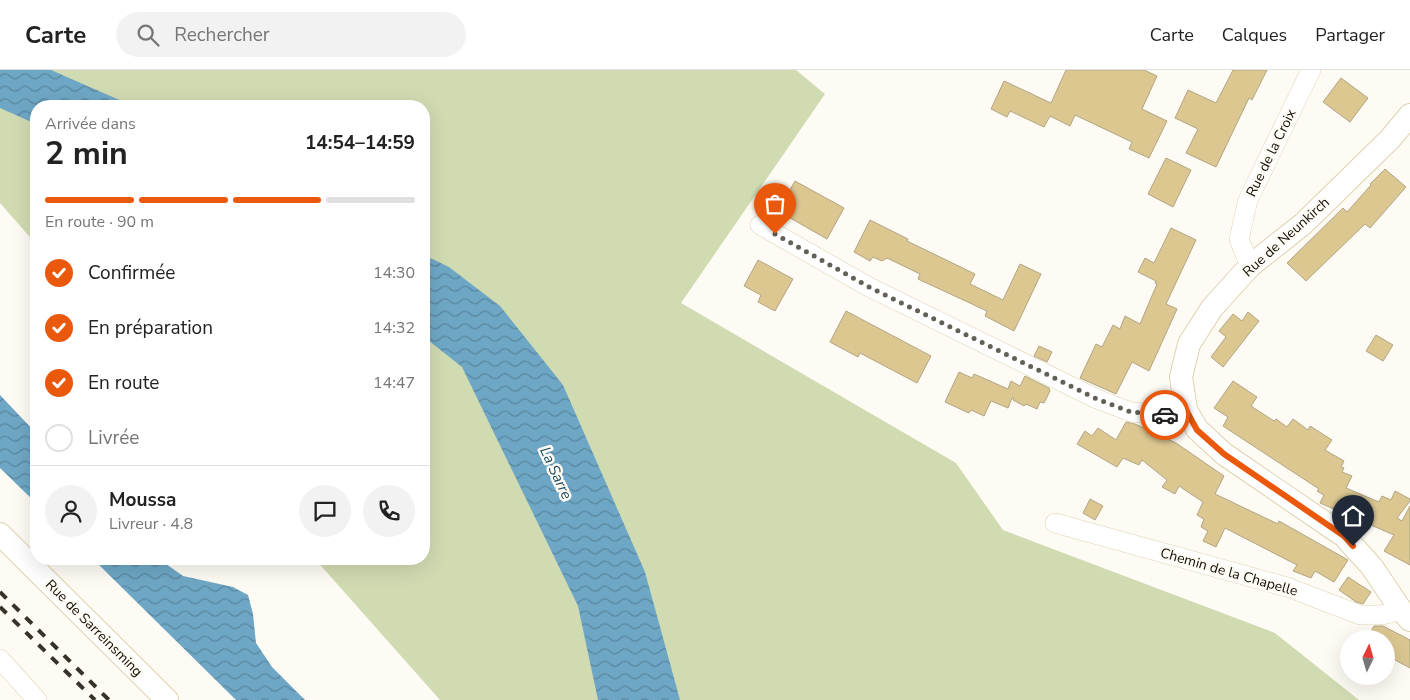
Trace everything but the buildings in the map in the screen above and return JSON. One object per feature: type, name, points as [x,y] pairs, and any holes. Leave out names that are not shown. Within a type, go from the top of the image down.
[{"type":"street","name":"Rue de la Croix","points":[[1250,266],[1239,240],[1248,200],[1311,70]]},
{"type":"street","name":"Rue de Neunkirch","points":[[1186,410],[1181,377],[1189,344],[1212,308],[1250,266],[1303,224],[1390,139],[1410,114]]},
{"type":"street","points":[[760,225],[869,287],[1097,399],[1131,412],[1165,415],[1186,410],[1197,430],[1224,454],[1344,536],[1372,567],[1405,615]]},
{"type":"street","name":"Chemin de la Chapelle","points":[[1056,524],[1287,588],[1360,615],[1405,615]]},
{"type":"street","name":"Rue de Sarreinsming","points":[[0,534],[30,564]]},
{"type":"street","name":"Rue de Sarreinsming","points":[[31,565],[167,700]]},
{"type":"street","points":[[0,659],[37,700]]},
{"type":"green space","points":[[0,70],[796,70],[825,94],[681,303],[956,463],[1003,530],[1275,633],[1359,700],[440,700],[320,565],[430,565],[430,100],[30,100],[30,237],[0,203]]},
{"type":"water","points":[[0,70],[51,70],[119,100],[30,100],[30,121],[0,108]]},
{"type":"water","name":"La Sarre","points":[[430,258],[449,267],[500,306],[563,385],[645,572],[680,700],[598,700],[578,606],[462,367],[430,342]]},
{"type":"water","points":[[0,395],[30,427],[30,497],[0,468]]},
{"type":"water","points":[[99,565],[167,565],[183,576],[233,587],[248,595],[253,614],[256,643],[272,667],[305,700],[236,700]]},
{"type":"railway","points":[[0,592],[109,700]]},
{"type":"railway","points":[[0,607],[95,700]]},
{"type":"way so far","points":[[775,234],[869,287],[1097,399],[1131,412],[1165,415]]},
{"type":"route","points":[[1165,415],[1186,410],[1197,430],[1224,454],[1344,536],[1353,546]]}]
